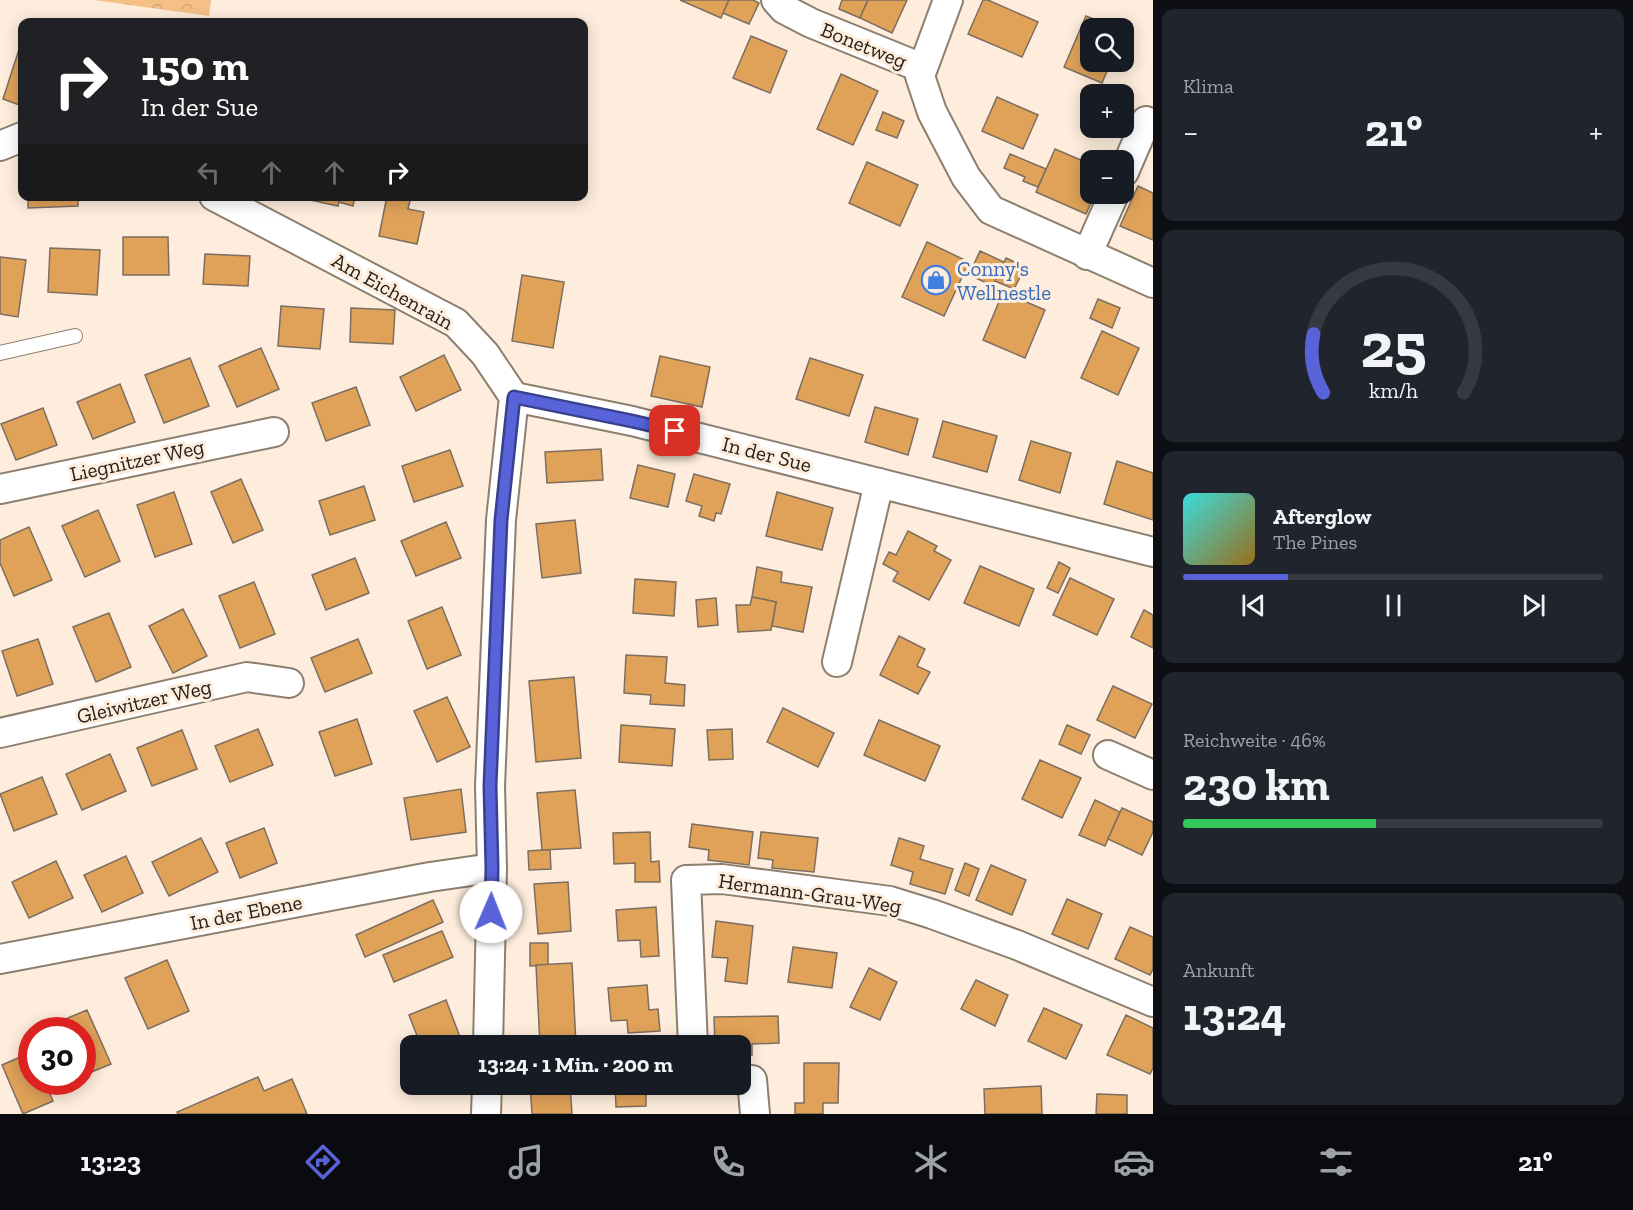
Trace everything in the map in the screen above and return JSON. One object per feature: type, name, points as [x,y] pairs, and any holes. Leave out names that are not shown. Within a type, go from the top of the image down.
[{"type":"street","name":"Bonetweg","points":[[776,0],[784,9],[811,23],[922,69]]},
{"type":"street","points":[[948,0],[920,76],[932,112],[966,177],[991,210],[1153,283]]},
{"type":"street","points":[[1133,150],[1146,121]]},
{"type":"street","points":[[0,146],[18,139]]},
{"type":"street","name":"Am Eichenrain","points":[[224,201],[456,323],[485,354],[514,397]]},
{"type":"street","points":[[1087,255],[1110,204]]},
{"type":"street","points":[[488,1035],[492,868],[490,786],[501,520],[514,397]]},
{"type":"street","name":"In der Sue","points":[[514,397],[632,421],[1153,552]]},
{"type":"street","name":"Liegnitzer Weg","points":[[0,489],[274,432]]},
{"type":"street","points":[[837,662],[879,483]]},
{"type":"street","name":"Gleiwitzer Weg","points":[[0,733],[247,677],[289,683]]},
{"type":"street","points":[[1108,756],[1153,775]]},
{"type":"street","name":"In der Ebene","points":[[0,959],[429,877],[492,868]]},
{"type":"street","name":"Hermann-Grau-Weg","points":[[693,1035],[686,880],[722,879],[890,902],[932,914],[1017,945],[1153,1002]]},
{"type":"street","points":[[751,1080],[755,1114]]},
{"type":"street","points":[[486,1114],[487,1095]]},
{"type":"lane","points":[[0,353],[75,336]]},
{"type":"green space","points":[[94,0],[211,0],[209,16]]},
{"type":"building","points":[[680,0],[729,0],[721,18]]},
{"type":"building","points":[[729,0],[753,0],[759,3],[749,24],[723,13]]},
{"type":"building","points":[[842,0],[868,0],[860,18],[839,9]]},
{"type":"building","points":[[868,0],[907,0],[892,33],[860,18]]},
{"type":"building","points":[[983,0],[988,0],[1038,22],[1022,57],[968,34]]},
{"type":"building","points":[[1080,30],[1080,72],[1107,72],[1102,83],[1064,67]]},
{"type":"building","points":[[751,36],[787,51],[770,93],[733,78]]},
{"type":"building","points":[[18,52],[18,105],[3,99]]},
{"type":"building","points":[[841,74],[878,91],[853,145],[817,129]]},
{"type":"building","points":[[997,97],[1038,115],[1023,149],[982,131]]},
{"type":"building","points":[[883,112],[904,121],[897,138],[876,130]]},
{"type":"building","points":[[1055,149],[1080,160],[1080,204],[1090,204],[1086,214],[1036,192]]},
{"type":"building","points":[[1010,154],[1046,169],[1038,187],[1023,181],[1025,177],[1004,168]]},
{"type":"building","points":[[867,162],[918,185],[900,226],[849,203]]},
{"type":"building","points":[[1138,186],[1153,193],[1153,240],[1120,226],[1130,204],[1134,204],[1134,195]]},
{"type":"building","points":[[28,201],[78,201],[78,206],[28,208]]},
{"type":"building","points":[[315,201],[354,201],[353,206],[339,202],[338,206]]},
{"type":"building","points":[[386,201],[410,201],[408,209],[424,212],[417,244],[379,236]]},
{"type":"building","points":[[123,237],[168,237],[169,275],[123,275]]},
{"type":"building","points":[[927,242],[969,262],[944,316],[902,297]]},
{"type":"building","points":[[50,248],[100,250],[97,295],[48,292]]},
{"type":"building","points":[[980,251],[1004,262],[993,286],[969,275]]},
{"type":"building","points":[[205,254],[250,256],[248,286],[203,284]]},
{"type":"building","points":[[0,257],[26,260],[18,317],[0,314]]},
{"type":"building","points":[[1006,258],[1025,267],[1014,289],[995,281]]},
{"type":"building","points":[[522,275],[564,282],[553,348],[512,341]]},
{"type":"building","points":[[1003,292],[1045,310],[1025,358],[983,340]]},
{"type":"building","points":[[1098,299],[1120,308],[1112,328],[1090,318]]},
{"type":"building","points":[[281,306],[324,309],[320,349],[278,346]]},
{"type":"building","points":[[351,308],[395,310],[393,344],[350,342]]},
{"type":"building","points":[[1102,331],[1139,348],[1118,395],[1081,378]]},
{"type":"building","points":[[261,348],[279,389],[237,407],[219,366]]},
{"type":"building","points":[[444,355],[461,390],[416,411],[400,377]]},
{"type":"building","points":[[660,356],[710,367],[702,407],[651,396]]},
{"type":"building","points":[[190,358],[209,406],[164,423],[145,375]]},
{"type":"building","points":[[810,358],[863,375],[849,416],[796,399]]},
{"type":"building","points":[[120,384],[135,422],[93,439],[77,402]]},
{"type":"building","points":[[356,387],[370,425],[326,441],[312,403]]},
{"type":"building","points":[[875,407],[918,419],[908,455],[865,442]]},
{"type":"building","points":[[43,408],[57,445],[16,460],[1,424]]},
{"type":"building","points":[[943,421],[997,436],[987,472],[933,457]]},
{"type":"building","points":[[1031,441],[1071,453],[1060,493],[1019,480]]},
{"type":"building","points":[[601,449],[603,480],[547,483],[545,452]]},
{"type":"building","points":[[450,450],[463,486],[414,502],[402,466]]},
{"type":"building","points":[[1117,461],[1153,473],[1153,520],[1104,504]]},
{"type":"building","points":[[638,465],[675,474],[668,507],[630,498]]},
{"type":"building","points":[[694,474],[730,484],[721,514],[716,513],[714,521],[699,516],[702,506],[686,501]]},
{"type":"building","points":[[241,479],[263,530],[233,543],[211,492]]},
{"type":"building","points":[[364,486],[375,520],[330,535],[319,501]]},
{"type":"building","points":[[174,492],[192,544],[155,557],[137,505]]},
{"type":"building","points":[[777,492],[833,508],[822,550],[766,536]]},
{"type":"building","points":[[98,510],[120,561],[85,577],[62,526]]},
{"type":"building","points":[[575,520],[581,573],[542,578],[536,524]]},
{"type":"building","points":[[446,522],[461,558],[416,576],[401,541]]},
{"type":"building","points":[[29,527],[52,580],[14,596],[0,563],[0,540]]},
{"type":"building","points":[[908,531],[937,546],[934,551],[951,560],[929,600],[893,581],[898,572],[883,564],[889,552],[896,555]]},
{"type":"building","points":[[355,558],[369,593],[326,610],[312,575]]},
{"type":"building","points":[[1059,562],[1070,568],[1058,593],[1047,588]]},
{"type":"building","points":[[980,566],[1034,589],[1019,626],[964,603]]},
{"type":"building","points":[[757,567],[782,572],[781,582],[812,587],[803,632],[772,626],[776,602],[752,597]]},
{"type":"building","points":[[1070,578],[1114,599],[1097,635],[1053,615]]},
{"type":"building","points":[[635,579],[676,582],[674,616],[633,613]]},
{"type":"building","points":[[254,582],[275,634],[240,648],[219,596]]},
{"type":"building","points":[[752,597],[776,602],[771,630],[738,632],[736,605],[750,605]]},
{"type":"building","points":[[716,598],[718,625],[698,627],[696,600]]},
{"type":"building","points":[[442,607],[461,655],[427,669],[408,621]]},
{"type":"building","points":[[183,609],[207,656],[173,673],[149,626]]},
{"type":"building","points":[[1144,610],[1153,615],[1153,648],[1131,637]]},
{"type":"building","points":[[109,613],[131,667],[96,682],[73,627]]},
{"type":"building","points":[[899,636],[925,649],[917,666],[930,672],[918,694],[880,675]]},
{"type":"building","points":[[38,639],[53,684],[17,696],[2,651]]},
{"type":"building","points":[[358,639],[372,673],[325,692],[311,658]]},
{"type":"building","points":[[626,655],[667,657],[665,683],[685,685],[684,706],[650,704],[651,695],[624,693]]},
{"type":"building","points":[[574,677],[581,758],[536,762],[529,681]]},
{"type":"building","points":[[1113,686],[1152,704],[1135,738],[1097,720]]},
{"type":"building","points":[[447,697],[470,747],[437,762],[414,711]]},
{"type":"building","points":[[783,708],[834,733],[818,767],[767,742]]},
{"type":"building","points":[[357,719],[372,764],[335,776],[319,732]]},
{"type":"building","points":[[879,720],[940,746],[925,781],[864,755]]},
{"type":"building","points":[[621,725],[675,729],[672,766],[619,762]]},
{"type":"building","points":[[1067,725],[1090,735],[1081,754],[1059,744]]},
{"type":"building","points":[[258,729],[273,765],[230,782],[215,746]]},
{"type":"building","points":[[732,729],[733,759],[709,760],[707,730]]},
{"type":"building","points":[[182,730],[197,769],[152,786],[137,748]]},
{"type":"building","points":[[110,754],[126,791],[82,810],[66,774]]},
{"type":"building","points":[[1040,760],[1081,778],[1062,818],[1022,799]]},
{"type":"building","points":[[42,777],[57,814],[14,831],[0,794]]},
{"type":"building","points":[[461,789],[466,832],[411,840],[404,798]]},
{"type":"building","points":[[575,790],[581,848],[542,850],[537,793]]},
{"type":"building","points":[[1095,800],[1120,812],[1105,846],[1079,835]]},
{"type":"building","points":[[1122,808],[1153,822],[1153,832],[1142,855],[1108,839]]},
{"type":"building","points":[[692,824],[753,832],[749,865],[708,860],[709,850],[689,847]]},
{"type":"building","points":[[264,828],[277,863],[240,878],[226,843]]},
{"type":"building","points":[[650,832],[651,862],[659,861],[660,882],[635,882],[635,863],[614,864],[613,833]]},
{"type":"building","points":[[761,832],[818,838],[814,872],[772,868],[773,860],[758,858]]},
{"type":"building","points":[[201,838],[218,872],[169,896],[152,862]]},
{"type":"building","points":[[899,838],[924,846],[920,859],[953,869],[945,894],[910,884],[913,872],[891,865]]},
{"type":"building","points":[[550,850],[551,869],[529,870],[528,851]]},
{"type":"building","points":[[126,856],[143,893],[102,912],[84,875]]},
{"type":"building","points":[[56,861],[73,898],[29,918],[12,882]]},
{"type":"building","points":[[965,863],[979,869],[969,896],[955,890]]},
{"type":"building","points":[[991,865],[1026,880],[1012,915],[976,900]]},
{"type":"building","points":[[568,882],[571,931],[538,934],[534,884]]},
{"type":"building","points":[[1067,899],[1102,914],[1088,949],[1052,934]]},
{"type":"building","points":[[433,900],[443,922],[365,957],[356,935]]},
{"type":"building","points":[[656,907],[659,956],[641,957],[640,940],[618,941],[616,910]]},
{"type":"building","points":[[716,921],[753,926],[747,984],[725,981],[728,958],[712,957]]},
{"type":"building","points":[[1130,927],[1153,937],[1153,969],[1150,975],[1115,959]]},
{"type":"building","points":[[442,931],[453,957],[394,982],[383,955]]},
{"type":"building","points":[[530,943],[548,943],[548,965],[530,966]]},
{"type":"building","points":[[793,947],[837,953],[832,988],[788,982]]},
{"type":"building","points":[[167,960],[189,1011],[148,1029],[125,978]]},
{"type":"building","points":[[572,963],[576,1035],[539,1035],[536,965]]},
{"type":"building","points":[[869,968],[897,982],[880,1020],[850,1007]]},
{"type":"building","points":[[976,980],[1008,995],[995,1026],[961,1009]]},
{"type":"building","points":[[647,985],[649,1010],[658,1009],[660,1031],[628,1033],[627,1020],[611,1021],[608,988]]},
{"type":"building","points":[[446,1000],[459,1035],[417,1035],[409,1015]]},
{"type":"building","points":[[1044,1008],[1082,1025],[1066,1059],[1028,1041]]},
{"type":"building","points":[[87,1010],[90,1017],[70,1017]]},
{"type":"building","points":[[1126,1015],[1153,1028],[1153,1068],[1150,1074],[1107,1055]]},
{"type":"building","points":[[778,1016],[779,1043],[752,1044],[751,1055],[751,1035],[715,1035],[714,1017]]},
{"type":"building","points":[[96,1030],[111,1064],[96,1070]]},
{"type":"building","points":[[18,1058],[18,1095],[50,1095],[53,1101],[23,1114],[2,1065]]},
{"type":"building","points":[[804,1063],[839,1063],[838,1103],[823,1103],[823,1114],[795,1114],[795,1103],[804,1103]]},
{"type":"building","points":[[258,1077],[264,1091],[292,1079],[307,1114],[178,1114],[177,1112]]},
{"type":"building","points":[[1041,1086],[1042,1114],[985,1114],[984,1089]]},
{"type":"building","points":[[1097,1094],[1127,1095],[1127,1114],[1096,1114]]},
{"type":"building","points":[[531,1095],[571,1095],[572,1114],[532,1114]]},
{"type":"building","points":[[615,1095],[646,1095],[646,1106],[616,1107]]},
{"type":"place","name":"Conny's Wellnestle","points":[[936,280]]},
{"type":"route","points":[[491,912],[490,786],[501,520],[514,397],[675,431]]}]
